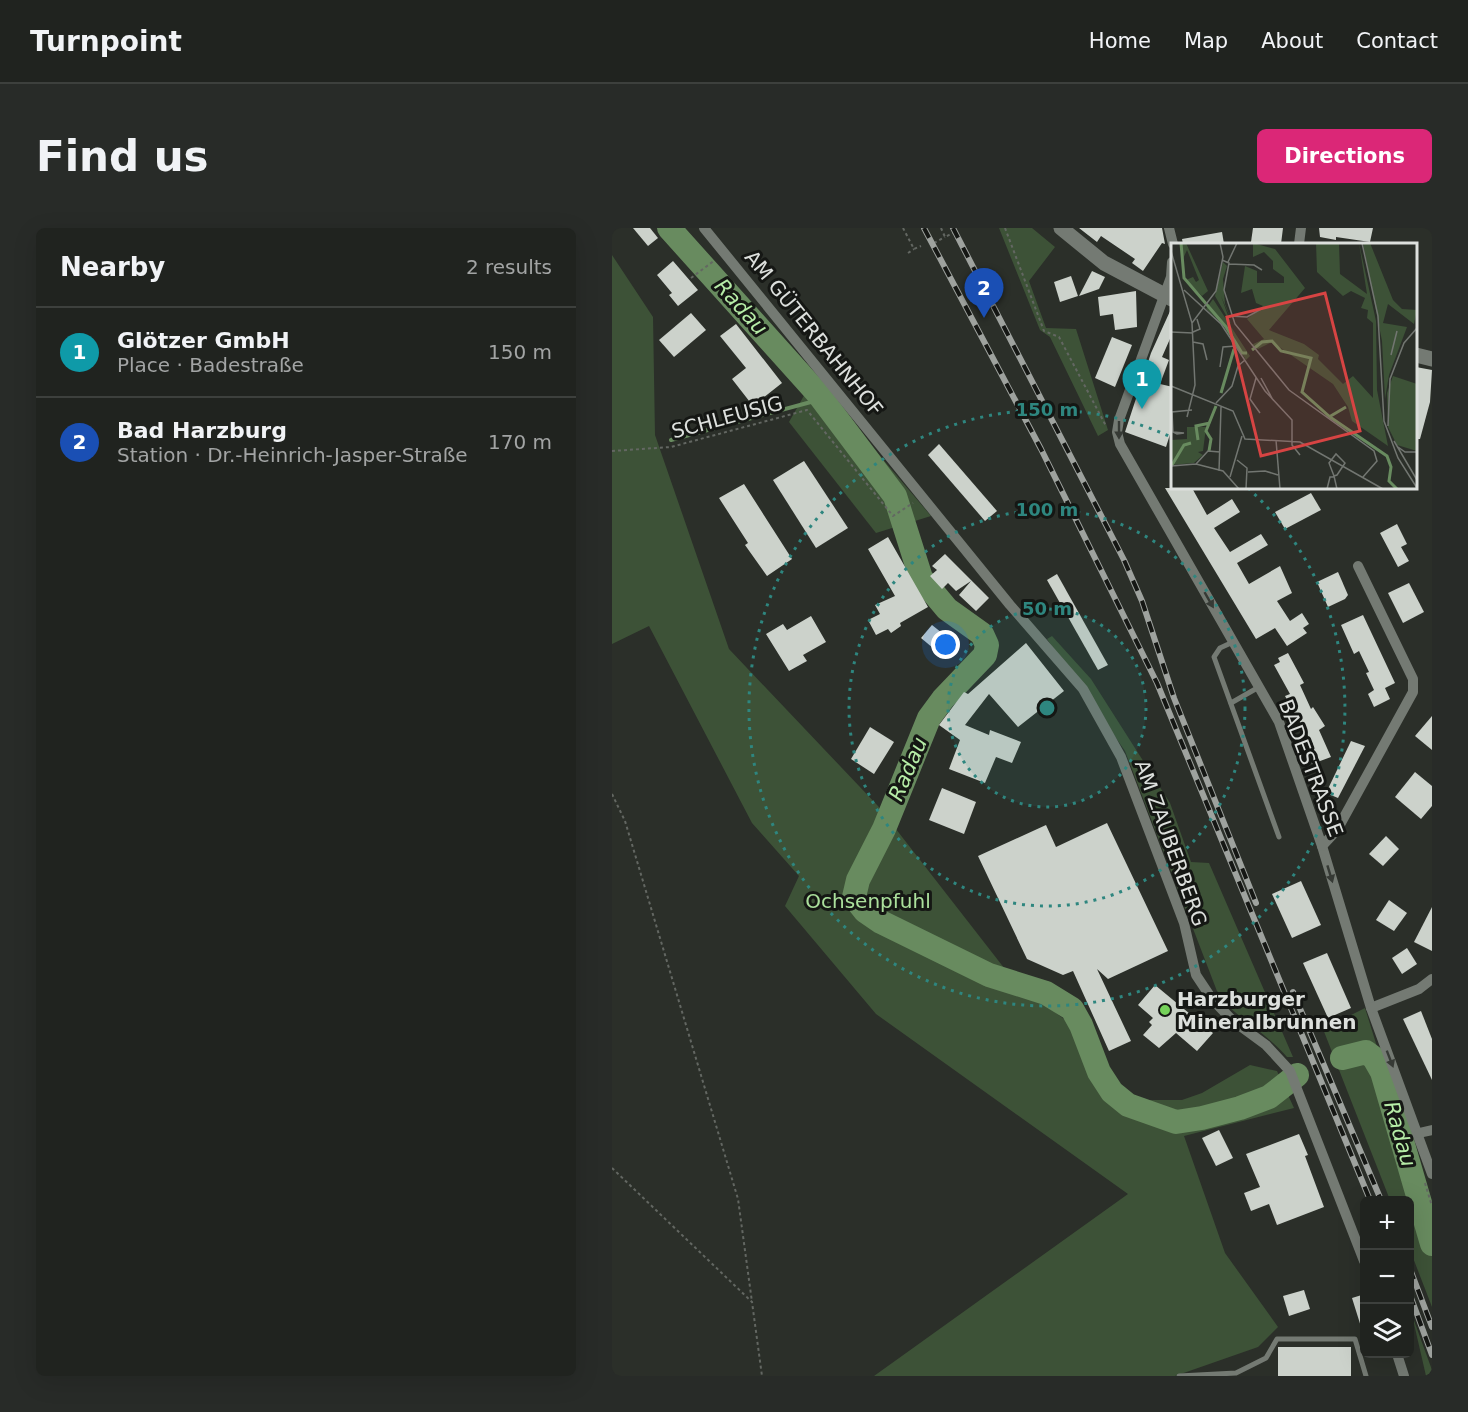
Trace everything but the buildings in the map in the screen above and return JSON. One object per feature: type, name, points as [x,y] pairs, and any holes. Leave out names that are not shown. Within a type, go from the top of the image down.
[{"type":"main road","points":[[1061,228],[1104,263],[1168,297]]},
{"type":"main road","points":[[1417,355],[1432,359]]},
{"type":"street","name":"AM GÜTERBAHNHOF","points":[[704,228],[895,461]]},
{"type":"street","points":[[1169,228],[1173,243]]},
{"type":"street","points":[[1299,243],[1301,228]]},
{"type":"street","name":"BADESTRASSE","points":[[1171,277],[1168,297],[1119,420],[1117,432],[1120,444],[1279,722],[1322,846],[1371,1008],[1419,1132],[1428,1175]]},
{"type":"street","name":"AM ZAUBERBERG","points":[[895,461],[1010,605],[1083,689],[1121,757],[1184,923],[1196,975],[1212,999],[1232,1020],[1266,1045],[1290,1071],[1361,1250]]},
{"type":"street","points":[[1322,846],[1337,830],[1413,692],[1413,679],[1358,566]]},
{"type":"street","points":[[1371,1008],[1419,989],[1432,979]]},
{"type":"street","points":[[1419,1132],[1432,1130]]},
{"type":"street","points":[[1399,1358],[1404,1376]]},
{"type":"lane","points":[[1233,642],[1220,648],[1214,657],[1279,837]]},
{"type":"lane","points":[[1231,703],[1259,687]]},
{"type":"lane","points":[[1179,1376],[1236,1373],[1266,1358],[1277,1339],[1355,1339],[1366,1376]]},
{"type":"path","points":[[903,228],[914,249]]},
{"type":"path","points":[[940,228],[945,237]]},
{"type":"path","points":[[1005,228],[1044,332],[1059,337],[1108,430]]},
{"type":"path","points":[[934,243],[953,233]]},
{"type":"path","points":[[908,253],[921,246]]},
{"type":"path","points":[[692,278],[708,265]]},
{"type":"path","name":"SCHLEUSIG","points":[[612,451],[671,447],[807,410],[893,516],[904,508]]},
{"type":"path","points":[[612,794],[625,822],[738,1199],[762,1376]]},
{"type":"path","points":[[612,1168],[752,1302]]},
{"type":"path","points":[[1428,1175],[1432,1206]]},
{"type":"green space","points":[[999,228],[1032,228],[1055,247],[1029,281],[1046,328],[1076,329],[1108,430],[1098,436],[1050,337],[1040,330]]},
{"type":"green space","name":"Ochsenpfuhl","points":[[612,255],[653,317],[655,435],[729,649],[878,806],[1015,982],[1093,1041],[1125,1092],[1140,1100],[1182,1100],[1202,1093],[1250,1065],[1277,1071],[1294,1108],[1184,1136],[1225,1253],[1278,1327],[1258,1347],[1175,1376],[874,1376],[1128,1194],[876,1014],[785,906],[799,876],[752,823],[649,626],[612,644]]},
{"type":"green space","points":[[814,378],[931,516],[876,533],[789,422]]},
{"type":"green space","points":[[1052,636],[1091,679],[1170,803],[1191,862],[1209,863],[1293,1057],[1287,1057],[1220,999],[1125,751],[1047,639]]},
{"type":"green space","points":[[1365,1008],[1432,1224],[1432,1307],[1414,1260],[1414,1196],[1388,1196],[1323,1029]]},
{"type":"green space","points":[[1414,1320],[1432,1370],[1432,1376],[1426,1376]]},
{"type":"waterway","name":"Radau","points":[[669,228],[819,395],[895,496],[921,578],[947,609],[982,634],[987,645],[985,655],[943,699],[929,718],[884,829],[858,880],[854,897],[865,911],[881,922],[989,975],[1046,993],[1072,1009],[1081,1025],[1099,1072],[1112,1092],[1128,1105],[1176,1122],[1202,1118],[1240,1108],[1269,1097],[1297,1075]]},
{"type":"waterway","points":[[671,440],[822,399]]},
{"type":"waterway","name":"Radau","points":[[1342,1058],[1366,1052],[1374,1058],[1382,1072],[1432,1244]]},
{"type":"railway","points":[[924,228],[1041,449],[1157,683],[1368,1196]]},
{"type":"railway","points":[[953,228],[1124,560],[1142,601],[1174,698],[1256,903]]},
{"type":"railway","points":[[1293,992],[1379,1196]]},
{"type":"railway","points":[[1414,1280],[1432,1327]]},
{"type":"railway","points":[[1413,1304],[1432,1355]]},
{"type":"place","name":"Bad Harzburg","points":[[984,318]]},
{"type":"place","name":"Glötzer GmbH","points":[[1142,409]]},
{"type":"place","name":"Harzburger Mineralbrunnen","points":[[1165,1010]]}]
